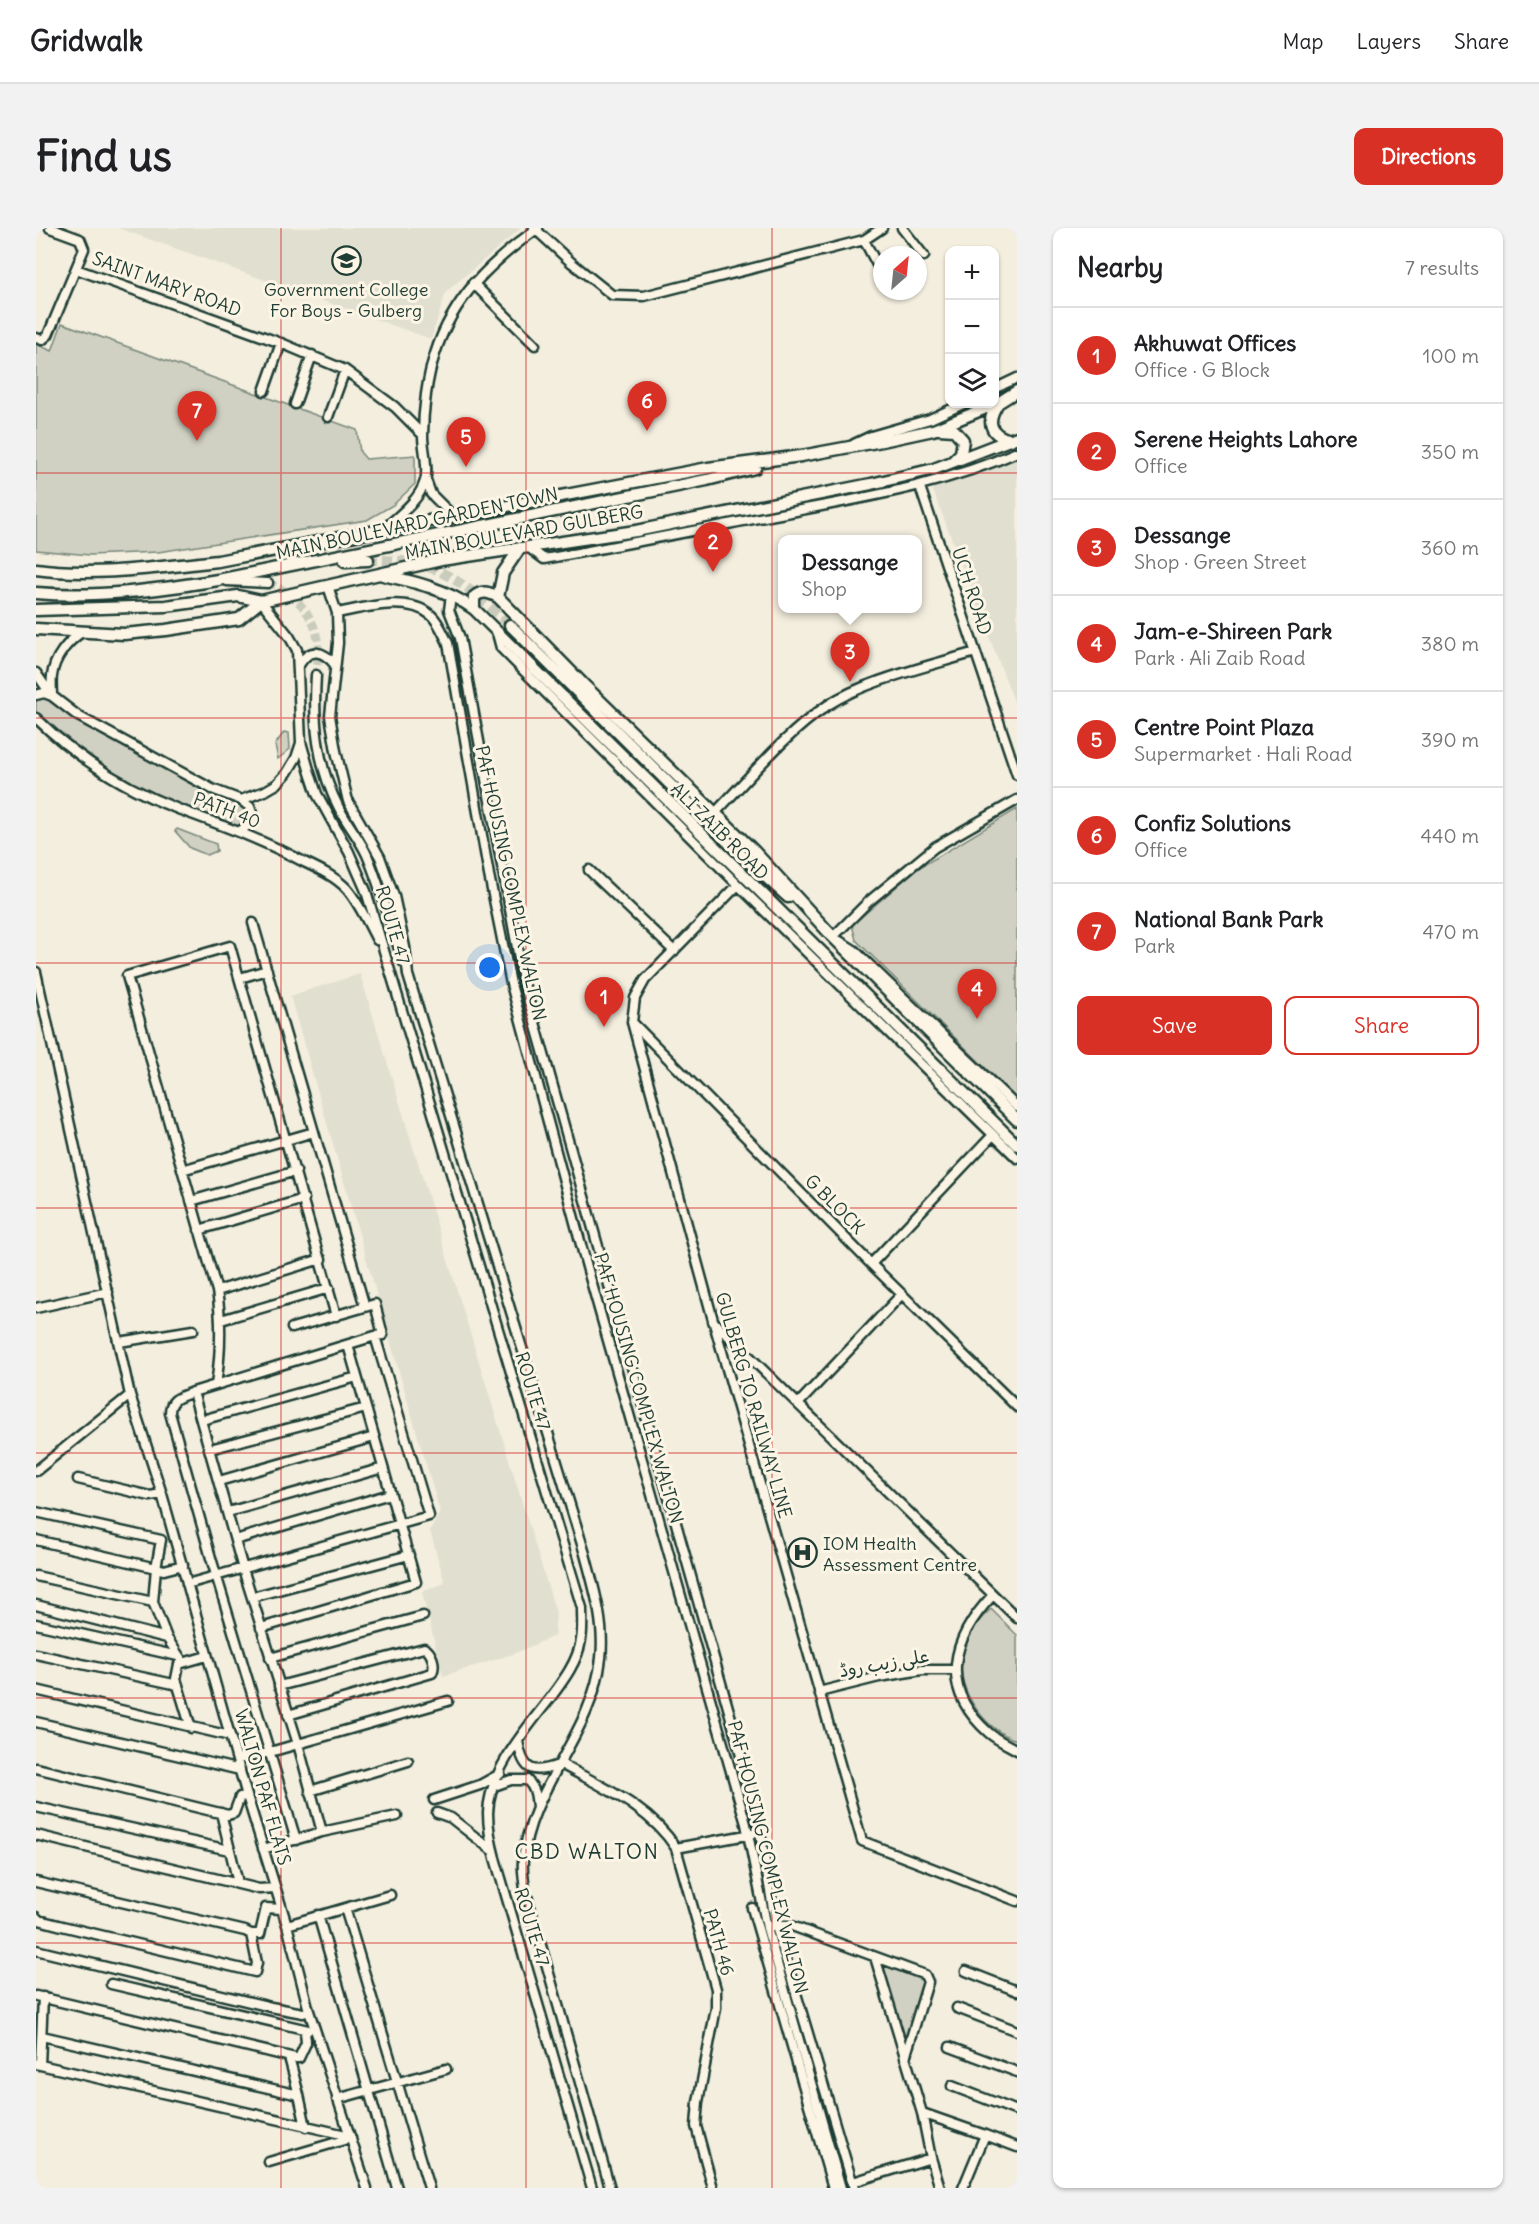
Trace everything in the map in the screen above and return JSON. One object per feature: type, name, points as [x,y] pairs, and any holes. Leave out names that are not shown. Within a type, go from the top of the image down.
[{"type":"main road","name":"MAIN BOULEVARD GULBERG","points":[[999,402],[1017,391]]},
{"type":"main road","name":"MAIN BOULEVARD GULBERG","points":[[36,569],[76,571],[151,568],[218,561],[708,468],[843,449],[933,430],[986,408]]},
{"type":"main road","points":[[996,408],[991,417],[993,429],[1000,438],[1014,438]]},
{"type":"main road","points":[[933,430],[948,428],[960,434],[963,447],[961,453],[951,463]]},
{"type":"main road","name":"MAIN BOULEVARD GULBERG","points":[[36,629],[124,634],[239,619],[261,601],[441,560],[636,531],[776,504],[914,474],[951,463],[1014,438]]},
{"type":"main road","name":"MAIN BOULEVARD GARDEN TOWN","points":[[36,593],[156,591],[218,580],[707,480],[801,456]]},
{"type":"main road","points":[[474,609],[474,597],[479,593],[485,592],[498,597],[503,573],[524,548]]},
{"type":"main road","points":[[282,568],[368,560]]},
{"type":"main road","name":"ALI ZAIB ROAD","points":[[379,574],[432,587],[474,609],[1017,1145]]},
{"type":"main road","points":[[36,610],[166,606],[238,596],[261,601]]},
{"type":"main road","name":"ALI ZAIB ROAD","points":[[498,597],[753,850],[832,937],[1017,1120]]},
{"type":"main road","points":[[510,625],[739,853],[832,937]]},
{"type":"street","name":"SAINT MARY ROAD","points":[[50,228],[74,236],[83,243],[84,249],[76,269],[281,343],[345,370],[394,407],[423,435]]},
{"type":"street","points":[[902,228],[916,246]]},
{"type":"street","points":[[454,517],[431,494],[426,480],[423,435],[434,355],[448,321],[473,284],[536,229],[572,263],[612,295],[644,296],[864,240],[878,229]]},
{"type":"street","points":[[864,240],[873,257]]},
{"type":"street","points":[[36,339],[42,340],[48,335],[76,269]]},
{"type":"street","points":[[473,284],[535,345]]},
{"type":"street","points":[[264,391],[281,343]]},
{"type":"street","points":[[295,404],[312,355]]},
{"type":"street","points":[[328,417],[345,370]]},
{"type":"street","points":[[999,387],[1017,378]]},
{"type":"street","points":[[843,449],[871,436],[930,418],[954,408]]},
{"type":"street","points":[[524,548],[544,559],[920,487],[981,468],[1017,452]]},
{"type":"street","points":[[381,531],[417,496],[426,480]]},
{"type":"street","name":"UCH ROAD","points":[[920,487],[1017,775]]},
{"type":"street","points":[[218,580],[268,583]]},
{"type":"street","name":"ROUTE 47","points":[[328,586],[337,613],[338,643],[330,716],[348,801],[380,857],[394,896],[405,947],[408,975],[585,1554],[598,1606],[602,1634],[601,1659],[593,1697],[577,1735],[537,1808],[527,1837],[522,1863],[525,1889],[610,2188]]},
{"type":"street","name":"PAF HOUSING COMPLEX WALTON","points":[[451,595],[449,610],[460,638],[523,980],[732,1722],[760,1833],[777,1926],[853,2185]]},
{"type":"street","name":"ROUTE 47","points":[[261,601],[294,642],[297,650],[301,742],[317,794],[361,877],[582,1608],[581,1641],[575,1657],[564,1679],[518,1741],[494,1786],[488,1810],[489,1836],[493,1851],[592,2188]]},
{"type":"street","name":"PAF HOUSING COMPLEX WALTON","points":[[337,613],[387,604],[411,606],[433,616],[448,643],[511,984],[587,1267],[748,1834],[763,1929],[841,2188]]},
{"type":"street","points":[[36,695],[44,693],[52,696],[51,678],[61,653],[73,638],[82,632]]},
{"type":"street","points":[[497,633],[501,648],[738,885],[1017,1158]]},
{"type":"street","points":[[298,665],[304,657],[316,652],[324,654],[335,665]]},
{"type":"street","points":[[715,813],[792,734],[828,705],[868,686],[975,652]]},
{"type":"street","name":"PATH 40","points":[[36,673],[52,696],[78,716],[220,793],[241,800],[277,784],[297,758],[301,742]]},
{"type":"street","points":[[316,675],[314,710],[319,751],[327,780],[346,821],[365,850],[408,975]]},
{"type":"street","name":"PATH 40","points":[[36,718],[74,750],[123,783],[177,809],[240,831],[320,869],[345,887],[353,897],[384,954]]},
{"type":"street","points":[[240,831],[250,824],[254,813],[241,800]]},
{"type":"street","points":[[1017,800],[935,847],[868,902],[832,937],[854,950],[1017,1107]]},
{"type":"street","points":[[589,870],[674,951]]},
{"type":"street","name":"GULBERG TO RAILWAY LINE","points":[[738,885],[645,980],[635,998],[632,1022],[713,1320],[862,1841],[1017,1901]]},
{"type":"street","points":[[253,923],[365,1307]]},
{"type":"street","points":[[216,1385],[221,1357],[221,1320],[217,1291],[127,976],[231,946],[336,1316]]},
{"type":"street","points":[[240,978],[267,970]]},
{"type":"street","name":"WALTON PAF FLATS","points":[[36,975],[130,1395],[183,1565],[247,1796],[287,1925],[309,2011],[367,2188]]},
{"type":"street","name":"G BLOCK","points":[[632,1022],[871,1264],[1017,1407]]},
{"type":"street","points":[[182,1170],[314,1132]]},
{"type":"street","points":[[871,1264],[993,1135]]},
{"type":"street","points":[[191,1201],[296,1171]]},
{"type":"street","points":[[200,1230],[304,1199]]},
{"type":"street","points":[[217,1291],[321,1259]]},
{"type":"street","points":[[221,1320],[329,1288]]},
{"type":"street","points":[[36,1308],[108,1292]]},
{"type":"street","points":[[798,1404],[902,1294]]},
{"type":"street","points":[[292,1328],[375,1304],[383,1335],[193,1392],[174,1400],[170,1406],[170,1413],[296,1840]]},
{"type":"street","points":[[713,1320],[1017,1618]]},
{"type":"street","points":[[119,1342],[194,1330]]},
{"type":"street","points":[[187,1584],[429,1516],[375,1336]]},
{"type":"street","points":[[261,1628],[415,1583],[417,1579],[390,1494],[348,1345]]},
{"type":"street","points":[[202,1420],[357,1377]]},
{"type":"street","points":[[193,1392],[243,1569],[298,1744],[322,1832]]},
{"type":"street","points":[[36,1471],[130,1395]]},
{"type":"street","points":[[210,1449],[366,1408]]},
{"type":"street","points":[[219,1481],[374,1437]]},
{"type":"street","points":[[228,1512],[383,1468]]},
{"type":"street","points":[[78,1479],[150,1496],[162,1494]]},
{"type":"street","points":[[235,1540],[390,1494]]},
{"type":"street","points":[[36,1512],[161,1540],[153,1602],[166,1638],[180,1659],[176,1679],[191,1728]]},
{"type":"street","points":[[36,1540],[164,1570],[183,1565]]},
{"type":"street","points":[[252,1597],[409,1556]]},
{"type":"street","points":[[36,1576],[153,1602]]},
{"type":"street","points":[[993,1595],[976,1613],[964,1631],[956,1652],[955,1670],[961,1694],[970,1713],[990,1735],[1017,1750]]},
{"type":"street","points":[[36,1605],[166,1638]]},
{"type":"street","points":[[270,1658],[423,1616]]},
{"type":"street","points":[[36,1624],[180,1659],[207,1656]]},
{"type":"street","points":[[279,1686],[424,1648],[433,1659],[432,1673],[288,1714]]},
{"type":"street","points":[[36,1653],[178,1685]]},
{"type":"street","name":"علی زیب روڈ","points":[[819,1692],[879,1677],[922,1670],[955,1670]]},
{"type":"street","points":[[36,1690],[231,1736]]},
{"type":"street","points":[[238,1758],[270,1752],[448,1701]]},
{"type":"street","points":[[36,1722],[240,1770]]},
{"type":"street","points":[[518,1741],[522,1761],[530,1769],[538,1771],[561,1764]]},
{"type":"street","points":[[310,1791],[408,1761]]},
{"type":"street","name":"PATH 46","points":[[561,1764],[654,1820],[676,1848],[716,1989],[716,2008],[698,2102],[696,2126],[713,2188]]},
{"type":"street","points":[[36,1768],[232,1815],[240,1797],[247,1796]]},
{"type":"street","points":[[434,1800],[480,1785],[500,1774]]},
{"type":"street","points":[[494,1786],[512,1780],[527,1780],[534,1787],[537,1808]]},
{"type":"street","points":[[36,1807],[229,1850]]},
{"type":"street","points":[[221,1813],[238,1883]]},
{"type":"street","points":[[437,1813],[451,1818],[493,1851]]},
{"type":"street","points":[[263,1849],[322,1832],[397,1816]]},
{"type":"street","points":[[676,1848],[760,1833]]},
{"type":"street","points":[[36,1835],[259,1889],[275,1888]]},
{"type":"street","points":[[36,1882],[251,1934],[260,1934],[266,1908],[281,1909]]},
{"type":"street","points":[[287,1925],[390,1895]]},
{"type":"street","points":[[345,1908],[429,2188]]},
{"type":"street","points":[[752,1908],[763,1929],[833,2188]]},
{"type":"street","points":[[318,1915],[397,2188]]},
{"type":"street","points":[[36,1917],[39,1920],[62,1926],[255,1972],[257,1963],[251,1934]]},
{"type":"street","points":[[763,1929],[792,1926],[925,1975],[928,1979],[905,2058]]},
{"type":"street","points":[[36,1950],[271,2007],[303,2013],[309,2011]]},
{"type":"street","points":[[875,1957],[922,2113],[940,2188]]},
{"type":"street","points":[[966,1971],[1017,1991]]},
{"type":"street","points":[[111,1984],[298,2027],[305,2031],[315,2028]]},
{"type":"street","points":[[305,2031],[306,2043],[302,2054],[299,2058],[289,2057],[39,1997],[42,2036],[38,2064],[350,2137]]},
{"type":"street","points":[[957,2008],[1017,2031]]},
{"type":"street","points":[[42,2036],[299,2095]]},
{"type":"street","points":[[950,2047],[1017,2072]]},
{"type":"street","points":[[289,2057],[306,2127]]},
{"type":"street","points":[[337,2099],[446,2069]]},
{"type":"street","points":[[952,2086],[1017,2111]]},
{"type":"street","points":[[922,2113],[1017,2147]]},
{"type":"street","points":[[963,2188],[985,2135]]},
{"type":"street","points":[[269,2162],[350,2137]]},
{"type":"street","points":[[853,2185],[931,2158]]},
{"type":"shaded area","name":"Government College For Boys - Gulberg","points":[[118,228],[521,228],[446,292],[431,339]]},
{"type":"shaded area","points":[[62,323],[357,430],[360,452],[366,459],[415,455],[415,484],[393,505],[367,520],[158,552],[90,555],[36,550],[36,344],[52,351]]},
{"type":"shaded area","points":[[1017,458],[1017,709],[931,485],[1004,464]]},
{"type":"shaded area","points":[[44,693],[68,709],[229,796],[254,813],[240,831],[123,783],[36,718],[36,695]]},
{"type":"shaded area","points":[[284,732],[289,733],[290,749],[278,759],[275,745]]},
{"type":"shaded area","points":[[1017,809],[1017,1099],[856,940],[852,925],[917,869]]},
{"type":"shaded area","points":[[177,829],[216,844],[217,851],[207,855],[190,848],[175,831]]},
{"type":"shaded area","points":[[360,974],[556,1613],[554,1636],[513,1654],[443,1676],[422,1592],[445,1583],[430,1531],[440,1512],[290,996]]},
{"type":"shaded area","points":[[991,1609],[1017,1635],[1017,1740],[1004,1735],[981,1716],[972,1703],[962,1675],[961,1661],[966,1641],[982,1617]]},
{"type":"shaded area","points":[[880,1962],[925,1980],[909,2038],[901,2036]]},
{"type":"tunnel","points":[[368,560],[409,562],[447,575],[470,590],[510,625]]},
{"type":"tunnel","points":[[268,583],[293,597],[311,619],[318,641],[316,675]]},
{"type":"place","name":"Government College For Boys - Gulberg","points":[[346,260]]},
{"type":"place","name":"Confiz Solutions","points":[[647,431]]},
{"type":"place","name":"National Bank Park","points":[[197,441]]},
{"type":"place","name":"Centre Point Plaza","points":[[466,467]]},
{"type":"place","name":"Serene Heights Lahore","points":[[713,572]]},
{"type":"place","name":"Dessange","points":[[850,682]]},
{"type":"place","name":"Jam-e-Shireen Park","points":[[977,1019]]},
{"type":"place","name":"Akhuwat Offices","points":[[604,1027]]},
{"type":"place","name":"IOM Health Assessment Centre","points":[[802,1553]]},
{"type":"district","name":"CBD WALTON","points":[[587,1851]]}]
